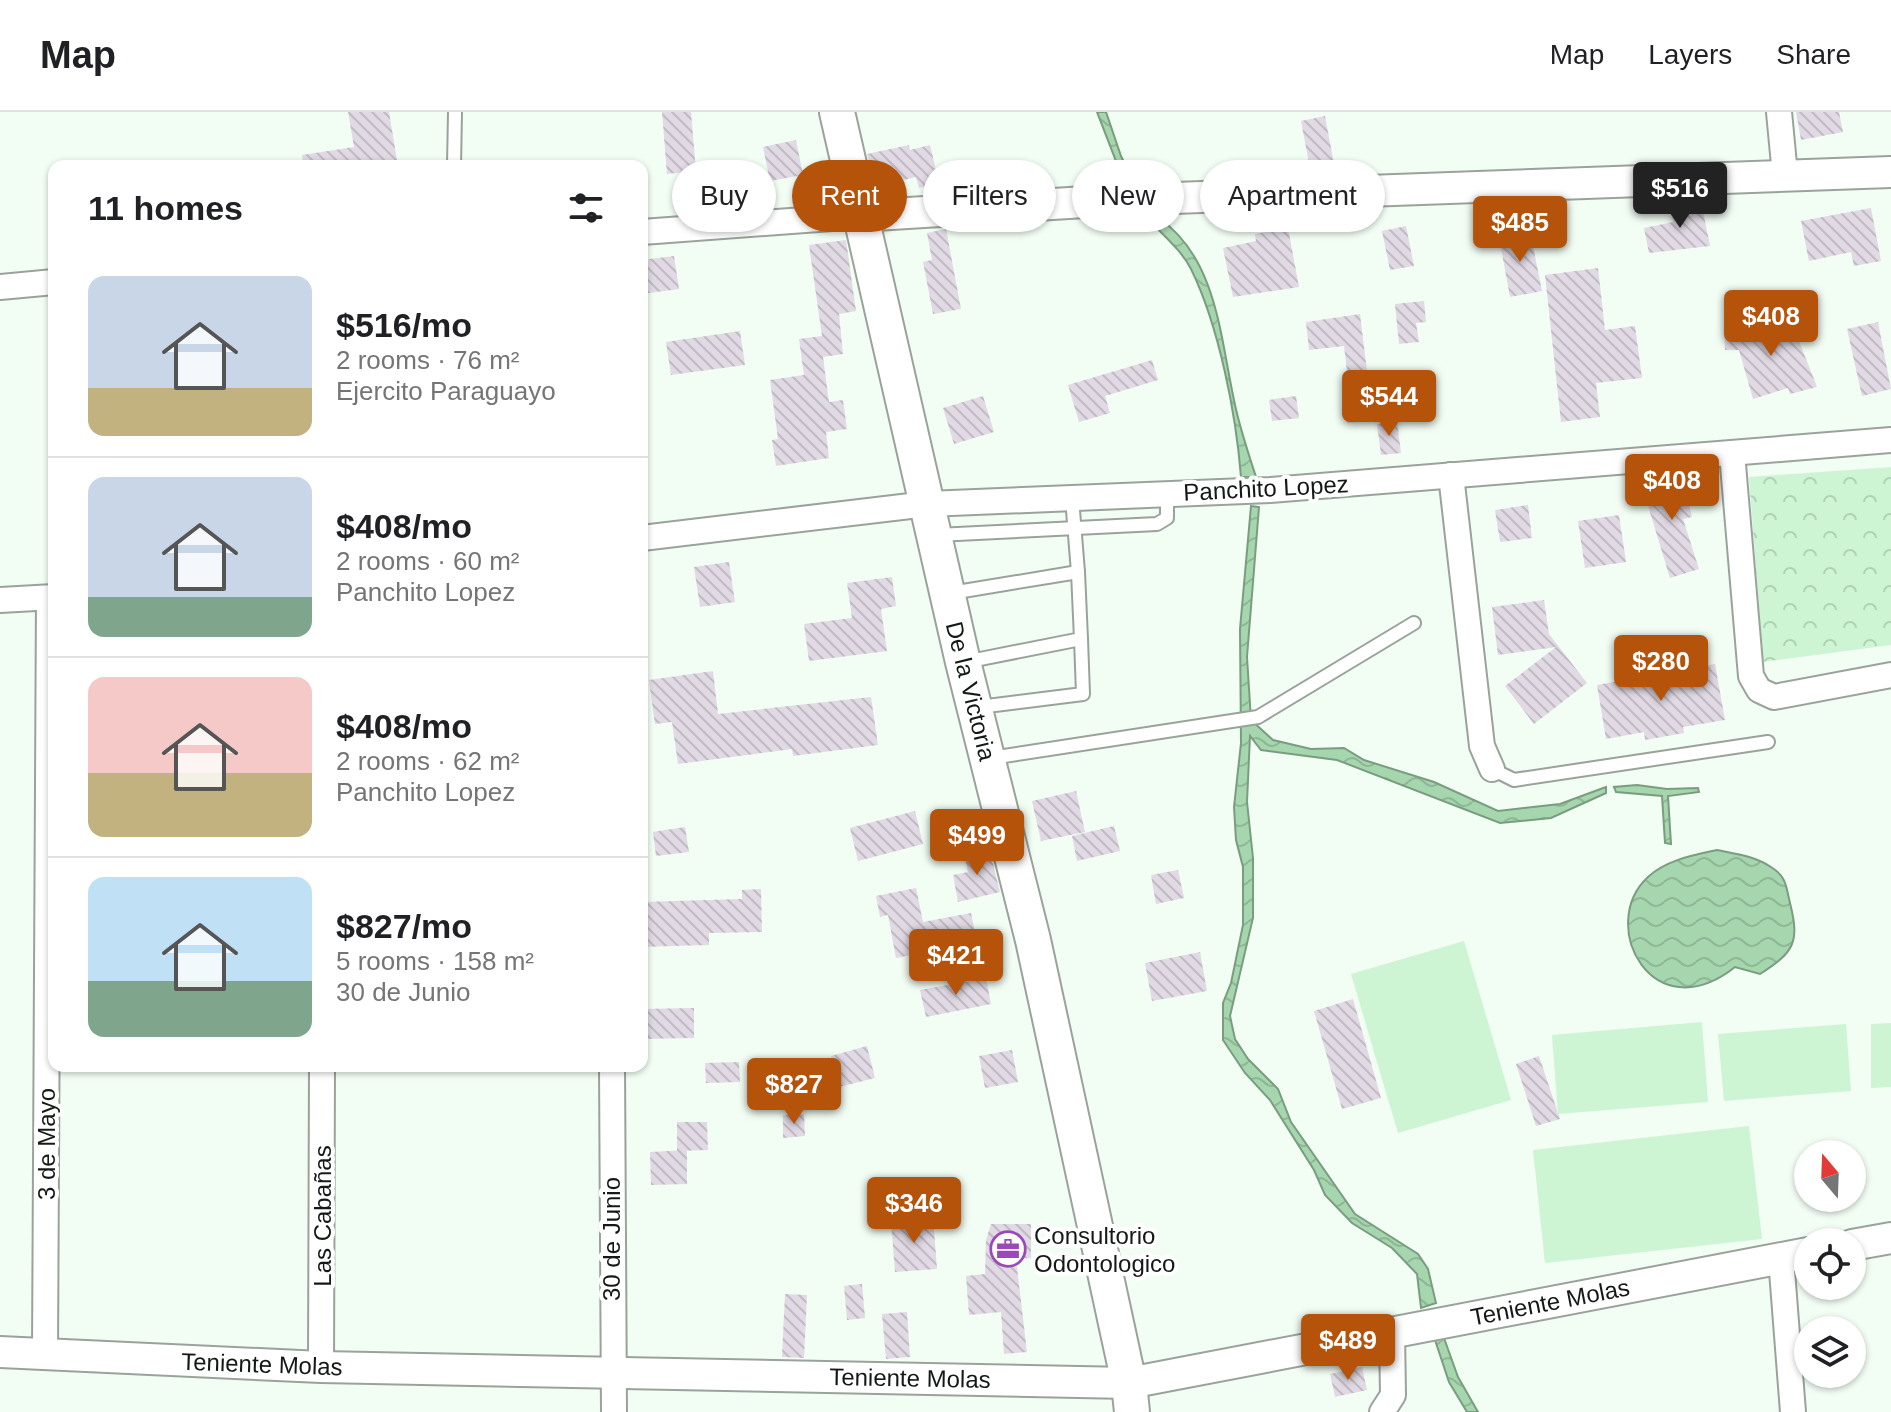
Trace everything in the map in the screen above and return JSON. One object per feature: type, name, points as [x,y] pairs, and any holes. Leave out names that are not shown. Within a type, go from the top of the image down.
[{"type":"main road","name":"De la Victoria","points":[[837,112],[847,160]]},
{"type":"main road","name":"De la Victoria","points":[[863,232],[963,662],[1033,940],[1130,1397]]},
{"type":"street","points":[[1779,112],[1785,175]]},
{"type":"street","points":[[907,213],[1118,200],[1891,172]]},
{"type":"street","points":[[648,232],[792,221]]},
{"type":"street","points":[[0,287],[48,283]]},
{"type":"street","name":"Panchito Lopez","points":[[648,538],[930,520],[1072,498],[1270,490],[1891,440]]},
{"type":"street","points":[[1732,453],[1751,676],[1759,690],[1774,697],[1891,675]]},
{"type":"street","points":[[1451,475],[1482,746],[1492,769]]},
{"type":"street","points":[[0,600],[48,598]]},
{"type":"street","name":"3 de Mayo","points":[[45,1354],[48,1030]]},
{"type":"street","name":"Las Cabañas","points":[[321,1367],[322,1072]]},
{"type":"street","name":"30 de Junio","points":[[612,1072],[611,1372],[614,1412]]},
{"type":"street","points":[[1866,1242],[1891,1238]]},
{"type":"street","points":[[1793,1412],[1794,1256]]},
{"type":"street","name":"Teniente Molas","points":[[0,1352],[321,1367],[611,1372],[1130,1397],[1392,1333],[1794,1256]]},
{"type":"street","points":[[1382,1412],[1393,1395],[1392,1333]]},
{"type":"lane","points":[[454,160],[455,112]]},
{"type":"lane","points":[[930,520],[1074,527],[1163,522],[1167,518],[1167,494]]},
{"type":"lane","points":[[975,707],[1083,694],[1072,498]]},
{"type":"lane","points":[[948,594],[1078,572]]},
{"type":"lane","points":[[988,759],[1258,717],[1414,623]]},
{"type":"lane","points":[[963,662],[1081,639]]},
{"type":"lane","points":[[1492,769],[1514,780],[1768,742]]},
{"type":"green space","points":[[1891,467],[1891,645],[1763,662],[1749,477]]},
{"type":"green space","points":[[1464,941],[1511,1100],[1398,1133],[1351,974]]},
{"type":"green space","points":[[1702,1022],[1708,1102],[1558,1114],[1552,1035]]},
{"type":"green space","points":[[1891,1023],[1891,1087],[1871,1088],[1871,1024]]},
{"type":"green space","points":[[1846,1024],[1851,1091],[1724,1101],[1718,1034]]},
{"type":"green space","points":[[1749,1126],[1762,1239],[1545,1263],[1533,1150]]},
{"type":"water","points":[[1097,112],[1106,112],[1123,160],[1116,160]]},
{"type":"water","points":[[1161,232],[1178,235],[1205,277],[1219,325],[1238,419],[1256,477],[1241,477],[1235,426],[1218,343],[1201,292],[1178,250]]},
{"type":"water","points":[[1251,506],[1259,507],[1247,657],[1251,720],[1273,740],[1311,749],[1344,748],[1364,760],[1434,782],[1498,811],[1560,804],[1606,787],[1606,793],[1551,818],[1500,823],[1337,760],[1261,750],[1250,736],[1247,802],[1253,858],[1253,918],[1230,1016],[1235,1039],[1248,1059],[1278,1089],[1291,1122],[1355,1214],[1418,1254],[1428,1269],[1436,1303],[1421,1308],[1417,1274],[1392,1248],[1352,1223],[1325,1195],[1314,1170],[1270,1100],[1245,1073],[1223,1040],[1223,1003],[1231,983],[1243,925],[1243,867],[1236,840],[1234,807],[1241,743],[1240,629]]},
{"type":"water","points":[[1637,785],[1667,789],[1698,788],[1699,792],[1668,796],[1671,844],[1665,843],[1662,796],[1616,792],[1614,787]]},
{"type":"water","points":[[1717,850],[1758,860],[1780,875],[1793,917],[1792,945],[1760,974],[1735,967],[1706,984],[1680,987],[1658,980],[1641,964],[1631,944],[1628,920],[1633,897],[1648,877],[1663,866]]},
{"type":"water","points":[[1444,1338],[1458,1377],[1478,1412],[1467,1412],[1449,1382],[1435,1340]]},
{"type":"building","points":[[348,112],[389,112],[397,160],[302,160],[302,155],[354,147]]},
{"type":"building","points":[[662,112],[691,112],[695,160],[672,160],[672,173],[667,174]]},
{"type":"building","points":[[1796,112],[1839,112],[1843,132],[1801,140]]},
{"type":"building","points":[[1325,116],[1333,160],[1308,160],[1301,121]]},
{"type":"building","points":[[796,140],[800,160],[792,160],[792,177],[776,180],[776,160],[766,160],[763,147]]},
{"type":"building","points":[[909,145],[910,150],[930,145],[934,160],[923,160],[923,187],[919,188],[916,177],[907,179],[907,160],[868,160],[867,154]]},
{"type":"building","points":[[1701,201],[1710,246],[1649,253],[1644,228],[1673,222],[1670,207]]},
{"type":"building","points":[[1871,208],[1881,261],[1854,266],[1851,252],[1809,261],[1801,221]]},
{"type":"building","points":[[1406,226],[1414,266],[1390,270],[1382,232]]},
{"type":"building","points":[[1530,231],[1542,291],[1510,297],[1499,237]]},
{"type":"building","points":[[947,232],[961,309],[933,314],[923,262],[932,260],[927,233]]},
{"type":"building","points":[[1289,232],[1299,287],[1233,297],[1223,248],[1256,241],[1255,234]]},
{"type":"building","points":[[846,240],[856,311],[839,314],[843,354],[823,357],[829,402],[843,400],[847,429],[826,432],[829,458],[776,466],[772,440],[778,439],[770,380],[804,375],[799,339],[822,336],[809,245]]},
{"type":"building","points":[[674,256],[679,289],[648,293],[648,259]]},
{"type":"building","points":[[1598,268],[1605,330],[1635,326],[1642,378],[1596,383],[1600,417],[1561,422],[1545,275]]},
{"type":"building","points":[[1424,301],[1426,322],[1416,323],[1419,342],[1399,344],[1395,304]]},
{"type":"building","points":[[1360,314],[1373,420],[1347,423],[1344,396],[1350,396],[1344,346],[1309,350],[1306,322]]},
{"type":"building","points":[[1878,322],[1891,389],[1862,396],[1847,329]]},
{"type":"building","points":[[1792,323],[1817,387],[1790,394],[1788,388],[1753,399],[1739,350],[1725,350],[1724,327]]},
{"type":"building","points":[[740,331],[745,365],[671,375],[666,342]]},
{"type":"building","points":[[1152,360],[1158,380],[1105,396],[1110,413],[1079,422],[1068,385]]},
{"type":"building","points":[[983,396],[994,432],[954,444],[943,408]]},
{"type":"building","points":[[1296,396],[1299,418],[1272,421],[1269,400]]},
{"type":"building","points":[[1397,422],[1401,453],[1381,455],[1377,424]]},
{"type":"building","points":[[1681,472],[1692,517],[1683,519],[1699,569],[1670,578],[1642,486],[1655,484],[1653,474]]},
{"type":"building","points":[[1528,505],[1532,538],[1500,542],[1495,510]]},
{"type":"building","points":[[1619,515],[1626,562],[1585,568],[1578,521]]},
{"type":"building","points":[[729,562],[735,602],[700,607],[694,567]]},
{"type":"building","points":[[892,577],[896,606],[881,609],[887,651],[809,661],[804,624],[852,618],[847,583]]},
{"type":"building","points":[[1544,600],[1549,634],[1587,683],[1534,724],[1505,686],[1556,647],[1498,655],[1492,607]]},
{"type":"building","points":[[1715,664],[1725,720],[1683,727],[1684,733],[1645,740],[1644,732],[1606,739],[1597,685]]},
{"type":"building","points":[[713,671],[718,714],[871,697],[878,745],[793,756],[792,749],[678,764],[672,722],[655,724],[649,680]]},
{"type":"building","points":[[1076,791],[1085,832],[1041,841],[1032,801]]},
{"type":"building","points":[[915,811],[923,844],[858,861],[850,828]]},
{"type":"building","points":[[1114,826],[1120,851],[1077,861],[1072,836]]},
{"type":"building","points":[[685,827],[689,852],[656,856],[653,832]]},
{"type":"building","points":[[989,848],[1000,892],[958,902],[953,875],[968,872],[964,854]]},
{"type":"building","points":[[1178,870],[1184,898],[1156,904],[1151,875]]},
{"type":"building","points":[[916,888],[923,922],[971,913],[977,942],[896,958],[888,915],[880,917],[876,896]]},
{"type":"building","points":[[761,889],[762,932],[709,933],[709,945],[648,947],[648,902],[742,899],[742,890]]},
{"type":"building","points":[[1200,952],[1207,991],[1152,1001],[1145,963]]},
{"type":"building","points":[[986,978],[991,1004],[926,1017],[920,990]]},
{"type":"building","points":[[1353,999],[1381,1098],[1342,1109],[1314,1011]]},
{"type":"building","points":[[694,1008],[694,1038],[648,1039],[648,1009]]},
{"type":"building","points":[[867,1046],[875,1078],[839,1087],[831,1056]]},
{"type":"building","points":[[1012,1050],[1018,1082],[985,1088],[979,1056]]},
{"type":"building","points":[[1539,1056],[1560,1119],[1536,1126],[1516,1064]]},
{"type":"building","points":[[739,1062],[740,1082],[706,1083],[705,1063]]},
{"type":"building","points":[[804,1114],[805,1136],[783,1138],[783,1115]]},
{"type":"building","points":[[677,1122],[707,1122],[708,1150],[677,1151]]},
{"type":"building","points":[[687,1150],[687,1184],[651,1185],[650,1152]]},
{"type":"building","points":[[933,1217],[937,1269],[895,1272],[891,1221]]},
{"type":"building","points":[[991,1224],[1031,1224],[1031,1258],[1016,1259],[1027,1352],[1004,1354],[1001,1312],[969,1315],[966,1276],[985,1274],[986,1240]]},
{"type":"building","points":[[862,1284],[865,1318],[847,1320],[844,1286]]},
{"type":"building","points":[[785,1294],[807,1295],[804,1358],[782,1357]]},
{"type":"building","points":[[907,1312],[910,1357],[886,1359],[882,1314]]},
{"type":"building","points":[[1362,1367],[1367,1390],[1335,1397],[1330,1374]]},
{"type":"place","name":"Consultorio Odontologico","points":[[1008,1249]]}]
